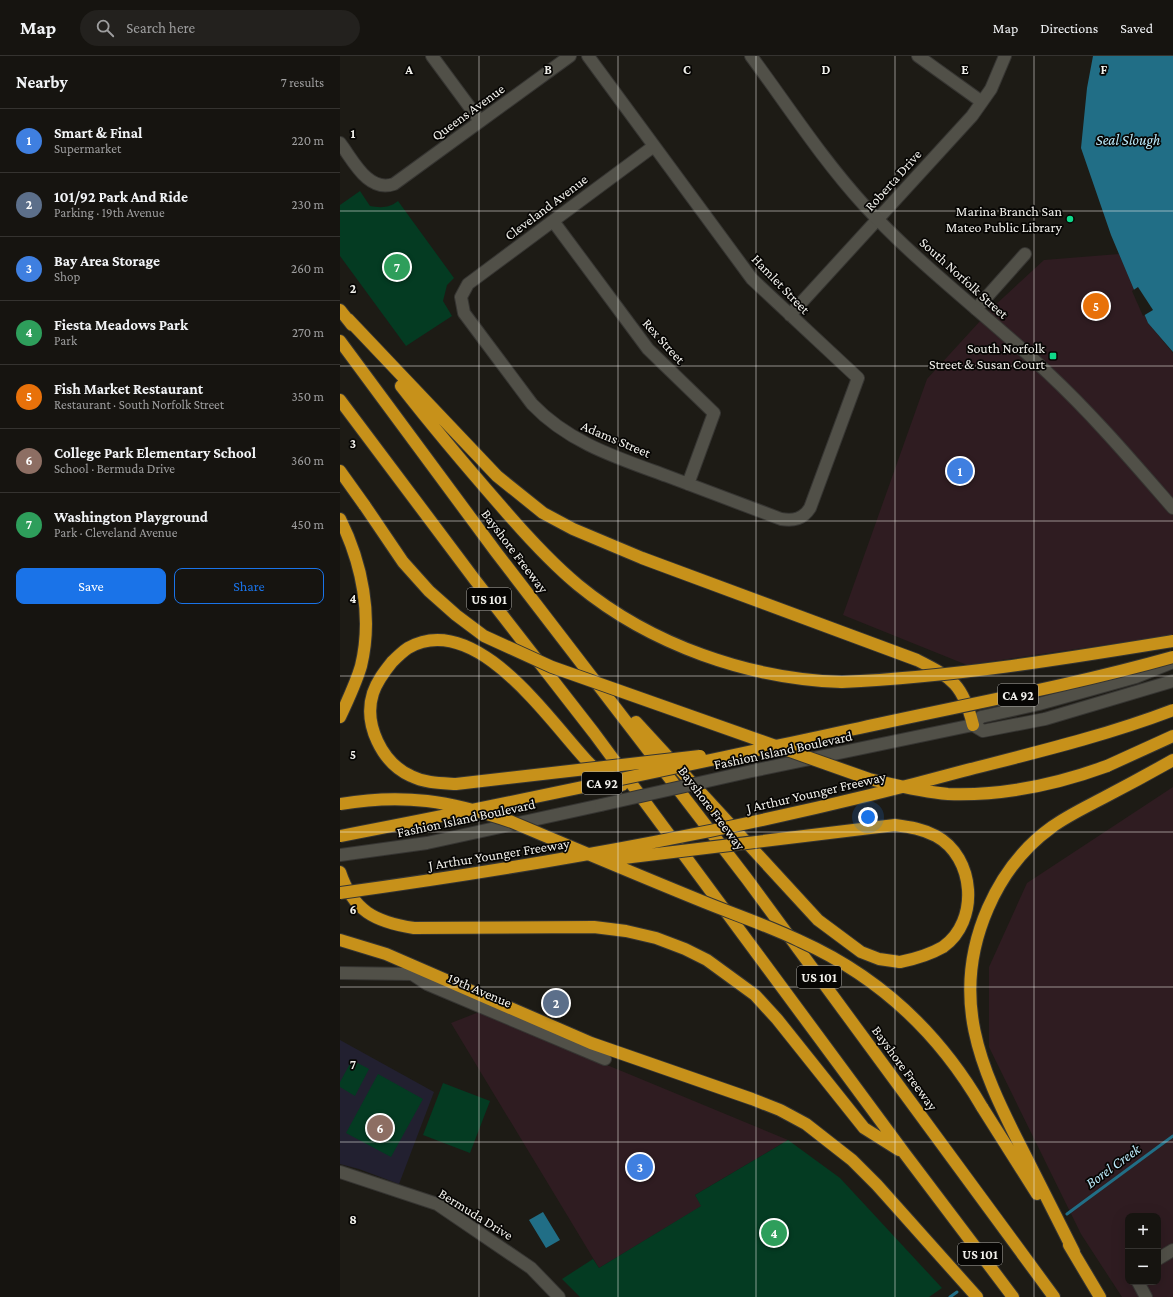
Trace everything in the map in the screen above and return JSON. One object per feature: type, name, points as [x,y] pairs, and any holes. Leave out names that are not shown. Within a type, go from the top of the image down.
[{"type":"highway","points":[[344,314],[455,454],[542,552],[584,589],[643,628],[683,647],[727,663],[769,674],[802,680],[842,682],[914,678],[1045,662],[1173,641]]},
{"type":"highway","points":[[344,314],[483,463],[518,494],[543,513],[573,529],[642,558],[917,660],[942,673],[959,688],[968,706],[973,726]]},
{"type":"highway","name":"Bayshore Freeway","points":[[340,341],[426,458],[747,879],[1054,1297]]},
{"type":"highway","name":"US 101","points":[[340,400],[404,487],[594,733],[716,895],[905,1154],[1013,1297]]},
{"type":"highway","points":[[340,470],[403,562],[430,591],[456,615],[484,636],[552,667],[869,779],[908,788],[946,794],[987,794],[1030,789],[1078,776],[1173,736]]},
{"type":"highway","points":[[340,519],[355,553],[361,574],[366,622],[361,665],[340,717]]},
{"type":"highway","points":[[640,796],[590,765],[525,690],[485,656],[466,645],[446,641],[428,641],[409,648],[392,662],[380,676],[372,695],[370,713],[373,732],[381,749],[394,764],[410,776],[432,783],[456,784],[661,761],[862,727]]},
{"type":"highway","name":"CA 92","points":[[340,836],[691,765],[1113,674],[1173,657]]},
{"type":"highway","points":[[494,870],[622,859],[895,825],[916,828],[937,836],[954,850],[964,870],[969,891],[967,910],[960,929],[943,946],[921,958],[900,962],[879,959],[861,952],[818,920],[580,660]]},
{"type":"highway","name":"J Arthur Younger Freeway","points":[[340,893],[494,870],[712,832],[819,808],[1036,752],[1151,718],[1173,710]]},
{"type":"highway","points":[[1074,1252],[997,1100],[984,1069],[976,1044],[970,988],[973,959],[979,929],[993,898],[1025,850],[1052,827],[1173,760]]},
{"type":"highway","points":[[340,804],[382,799],[413,798],[447,803],[480,811],[512,822],[800,941],[860,974],[886,992],[909,1012],[948,1055],[966,1080],[1074,1252],[1100,1297]]},
{"type":"highway","points":[[340,872],[354,902],[369,915],[390,924],[414,928],[601,928],[626,931],[656,938],[702,957],[732,976],[755,995],[781,1024],[864,1128],[905,1154]]},
{"type":"highway","points":[[340,940],[386,954],[591,1043],[752,1099],[780,1110],[806,1124],[852,1160],[877,1184],[977,1297]]},
{"type":"street","points":[[432,56],[480,121]]},
{"type":"street","name":"Queens Avenue","points":[[340,143],[370,182],[382,186],[388,186],[399,180],[570,56]]},
{"type":"street","name":"Hamlet Street","points":[[588,56],[752,279],[858,378],[810,508],[802,517],[797,519]]},
{"type":"street","name":"South Norfolk Street","points":[[751,56],[835,170],[878,219],[1048,373],[1087,412],[1173,508]]},
{"type":"street","points":[[918,56],[982,102]]},
{"type":"street","name":"Roberta Drive","points":[[790,315],[982,102],[998,75],[1005,56]]},
{"type":"street","name":"Cleveland Avenue","points":[[461,297],[468,284],[654,146]]},
{"type":"street","name":"Rex Street","points":[[553,221],[648,349],[714,413],[688,484]]},
{"type":"street","points":[[976,309],[1025,254]]},
{"type":"street","name":"Adams Street","points":[[461,297],[464,312],[520,388],[544,416],[572,437],[589,446],[781,519],[797,519]]},
{"type":"street","name":"Fashion Island Boulevard","points":[[340,855],[427,843],[752,771],[973,726],[980,718],[1039,704],[1136,677],[1173,662]]},
{"type":"street","name":"Fashion Island Boulevard","points":[[973,726],[982,731],[1044,718],[1173,681]]},
{"type":"street","name":"19th Avenue","points":[[340,973],[412,974],[427,984],[604,1059]]},
{"type":"street","name":"Bermuda Drive","points":[[340,1172],[437,1204],[532,1268],[559,1297]]},
{"type":"street","points":[[1161,1257],[1173,1250]]},
{"type":"street","points":[[1140,1285],[1146,1297]]},
{"type":"shaded area","points":[[1119,254],[1148,323],[1173,353],[1173,635],[967,665],[843,615],[927,379],[992,308],[1044,260]]},
{"type":"shaded area","points":[[1173,787],[1173,1297],[1122,1297],[1081,1234],[989,1047],[989,967],[1027,883]]},
{"type":"shaded area","points":[[479,1012],[788,1140],[695,1195],[702,1206],[599,1268],[451,1023]]},
{"type":"shaded area","points":[[340,1040],[434,1092],[399,1184],[359,1169],[340,1164]]},
{"type":"green space","points":[[360,191],[370,206],[385,207],[398,201],[454,278],[447,285],[443,301],[452,316],[406,346],[340,256],[340,205]]},
{"type":"green space","points":[[352,1060],[369,1069],[355,1096],[340,1087],[340,1082]]},
{"type":"green space","points":[[378,1074],[423,1099],[391,1157],[346,1133]]},
{"type":"green space","points":[[443,1083],[490,1101],[470,1153],[423,1135]]},
{"type":"green space","points":[[788,1140],[840,1178],[942,1288],[929,1297],[580,1297],[562,1279],[593,1259],[599,1268],[701,1206],[695,1195]]},
{"type":"water","name":"Seal Slough","points":[[1093,56],[1173,56],[1173,352],[1148,323],[1111,235],[1081,148],[1087,88]]},
{"type":"water","points":[[543,1212],[560,1240],[546,1248],[529,1220]]},
{"type":"pier","points":[[1138,287],[1153,310],[1143,316],[1132,291]]},
{"type":"waterway","name":"Borel Creek","points":[[1067,1214],[1173,1136]]},
{"type":"waterway","name":"Borel Creek","points":[[950,1297],[957,1292]]},
{"type":"place","name":"Marina Branch San Mateo Public Library","points":[[1070,219]]},
{"type":"place","name":"Washington Playground","points":[[397,267]]},
{"type":"place","name":"Fish Market Restaurant","points":[[1096,306]]},
{"type":"place","name":"South Norfolk Street & Susan Court","points":[[1053,356]]},
{"type":"place","name":"Smart & Final","points":[[960,471]]},
{"type":"place","name":"101/92 Park And Ride","points":[[556,1003]]},
{"type":"place","name":"College Park Elementary School","points":[[380,1128]]},
{"type":"place","name":"Bay Area Storage","points":[[640,1167]]},
{"type":"place","name":"Fiesta Meadows Park","points":[[774,1233]]}]
